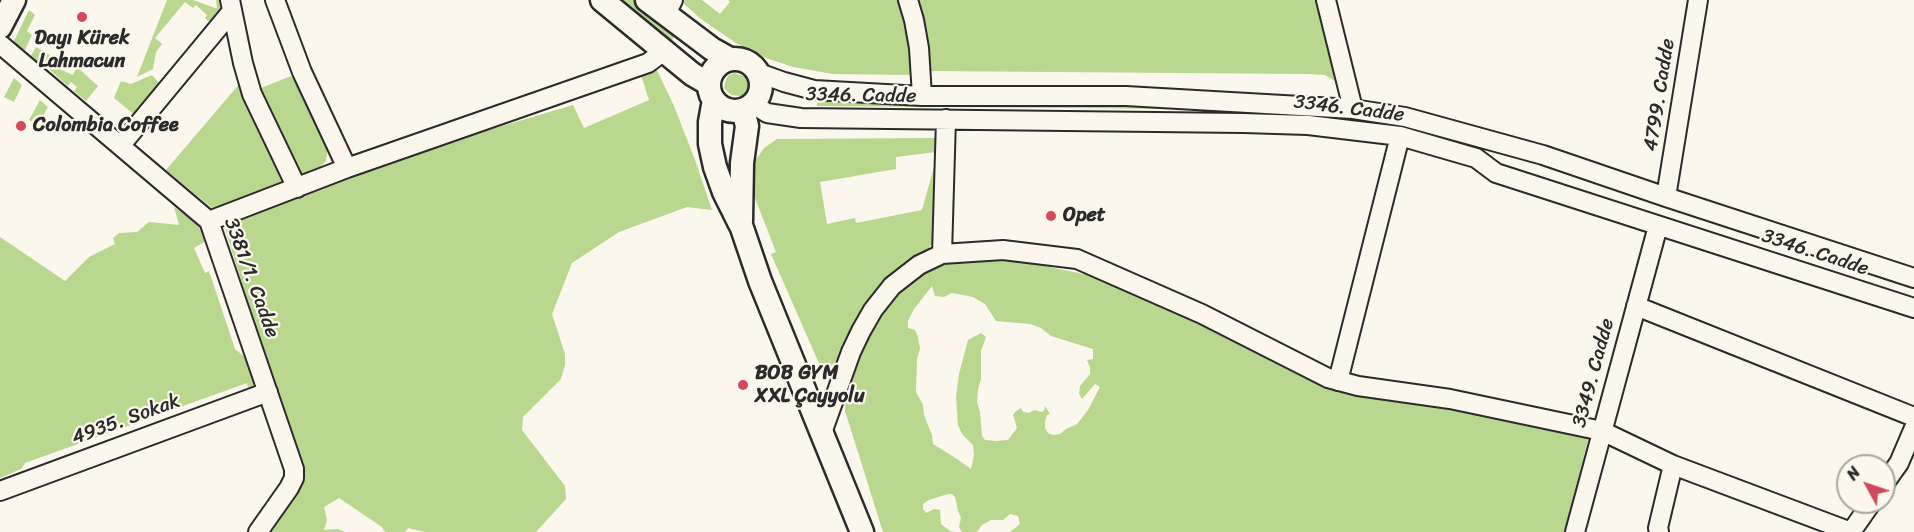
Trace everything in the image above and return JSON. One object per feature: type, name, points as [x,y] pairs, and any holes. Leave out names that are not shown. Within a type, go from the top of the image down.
[{"type":"main road","points":[[0,27],[14,0]]},
{"type":"main road","points":[[602,0],[693,74],[725,108],[732,110],[748,107]]},
{"type":"main road","points":[[647,0],[669,7],[712,49],[730,59]]},
{"type":"main road","points":[[742,228],[741,187],[748,107],[760,92],[761,85],[759,73],[752,65],[745,60],[730,59],[715,68],[710,122],[710,144],[715,167],[724,192],[742,228],[760,281],[862,532]]},
{"type":"street","points":[[275,0],[302,72],[347,168]]},
{"type":"street","points":[[908,0],[919,48],[922,96]]},
{"type":"street","name":"4799. Cadde","points":[[1666,197],[1698,0]]},
{"type":"street","points":[[1328,1],[1353,109]]},
{"type":"street","points":[[231,6],[252,94],[297,188]]},
{"type":"street","points":[[121,145],[231,6]]},
{"type":"street","name":"3381/1. Cadde","points":[[0,44],[209,221],[292,460],[294,478],[290,488],[258,532]]},
{"type":"street","points":[[209,221],[347,168],[648,63],[664,51]]},
{"type":"street","name":"3346. Cadde","points":[[759,73],[814,90],[922,96],[1126,96],[1353,109],[1405,117],[1543,155],[1914,278]]},
{"type":"street","name":"3346. Cadde","points":[[748,107],[786,117],[1308,125],[1400,136],[1476,158],[1496,172],[1914,308]]},
{"type":"street","points":[[942,254],[946,119]]},
{"type":"street","points":[[1338,381],[1400,136]]},
{"type":"street","name":"3349. Cadde","points":[[1575,532],[1658,226]]},
{"type":"street","points":[[822,433],[851,352],[873,310],[892,286],[919,265],[942,254],[1003,250],[1077,259],[1202,314],[1328,378],[1450,399],[1602,431],[1673,465],[1851,532],[1864,514]]},
{"type":"street","points":[[1636,306],[1914,417]]},
{"type":"street","name":"4935. Sokak","points":[[0,491],[268,392]]},
{"type":"street","points":[[1896,467],[1914,428]]},
{"type":"street","points":[[1659,532],[1673,465]]},
{"type":"green space","points":[[167,0],[193,0],[217,8],[216,0],[219,0],[221,13],[212,24],[205,18],[207,15],[196,5],[193,8],[185,2],[155,38],[162,44],[156,52],[153,69],[137,77]]},
{"type":"green space","points":[[621,0],[633,0],[678,33],[669,43]]},
{"type":"green space","points":[[685,0],[702,0],[720,14],[730,2],[728,0],[898,0],[911,45],[911,75],[833,74],[793,67],[766,58],[736,43],[701,19],[683,3]]},
{"type":"green space","points":[[916,0],[1319,0],[1335,60],[1335,81],[1325,75],[1309,74],[927,71]]},
{"type":"green space","points":[[29,10],[35,15],[27,31],[32,35],[23,54],[12,45]]},
{"type":"green space","points":[[36,47],[50,55],[46,63],[73,75],[77,67],[98,86],[86,101],[74,91],[77,87],[71,82],[68,86],[43,64],[39,67],[29,59]]},
{"type":"green space","points":[[656,68],[674,106],[712,210],[687,207],[619,232],[572,263],[552,314],[565,354],[561,379],[523,417],[522,430],[565,486],[566,499],[536,532],[425,532],[408,528],[405,532],[385,532],[382,527],[339,498],[324,507],[327,520],[324,530],[338,529],[345,532],[272,532],[305,478],[226,232],[227,224],[232,220],[482,132],[573,105],[584,128],[649,100],[641,75]]},
{"type":"green space","points":[[735,73],[746,77],[751,86],[745,95],[731,95],[724,88],[726,79]]},
{"type":"green space","points":[[152,75],[161,85],[136,116],[114,98],[121,81],[131,84]]},
{"type":"green space","points":[[291,76],[313,109],[329,143],[326,161],[304,178],[256,90]]},
{"type":"green space","points":[[14,78],[22,85],[14,102],[4,97]]},
{"type":"green space","points":[[241,82],[285,182],[280,190],[221,211],[212,208],[166,170]]},
{"type":"green space","points":[[817,99],[1186,104],[1188,109],[817,106]]},
{"type":"green space","points":[[40,100],[48,107],[38,125],[29,120]]},
{"type":"green space","points":[[940,138],[936,237],[927,251],[916,257],[833,375],[825,377],[771,254],[776,252],[753,193],[752,178],[755,161],[764,148],[777,139]],"holes":[[[936,152],[922,210],[856,223],[855,218],[827,224],[820,182],[896,169],[896,157]]]},
{"type":"green space","points":[[174,207],[197,224],[206,241],[194,248],[205,273],[209,271],[235,349],[250,361],[262,382],[248,388],[247,383],[25,463],[21,469],[0,478],[0,237],[65,281],[89,257],[115,244],[113,238],[119,233],[137,232],[149,222],[179,225]]},
{"type":"green space","points":[[1011,259],[1088,275],[1119,286],[1334,384],[1589,436],[1564,532],[1010,532],[1020,524],[1018,516],[1010,514],[1003,520],[991,520],[982,525],[977,532],[962,532],[959,527],[961,518],[955,497],[948,494],[929,500],[923,504],[923,509],[926,513],[934,509],[940,510],[941,524],[955,532],[883,532],[845,411],[846,392],[854,362],[874,322],[900,286],[929,266],[952,261],[979,262]],"holes":[[[932,286],[935,296],[944,297],[952,293],[973,297],[985,304],[996,321],[1030,324],[1041,328],[1051,336],[1093,349],[1093,359],[1087,360],[1090,374],[1080,386],[1079,394],[1082,399],[1095,384],[1100,387],[1088,410],[1077,424],[1060,434],[1053,435],[1045,428],[1047,415],[1050,414],[1045,406],[1044,411],[1041,412],[1034,410],[1029,413],[1023,412],[1021,408],[1013,415],[1017,428],[1008,440],[985,440],[982,436],[977,402],[981,379],[981,351],[986,337],[981,333],[968,340],[959,374],[956,397],[958,425],[962,434],[973,445],[974,455],[971,469],[933,444],[923,405],[916,392],[917,359],[920,349],[918,337],[915,330],[908,328],[908,321],[914,309]]]},
{"type":"place","name":"Dayı Kürek Lahmacun","points":[[82,17]]},
{"type":"place","name":"Colombia Coffee","points":[[21,126]]},
{"type":"place","name":"Opet","points":[[1051,216]]},
{"type":"place","name":"BOB GYM XXL Çayyolu","points":[[743,385]]}]
